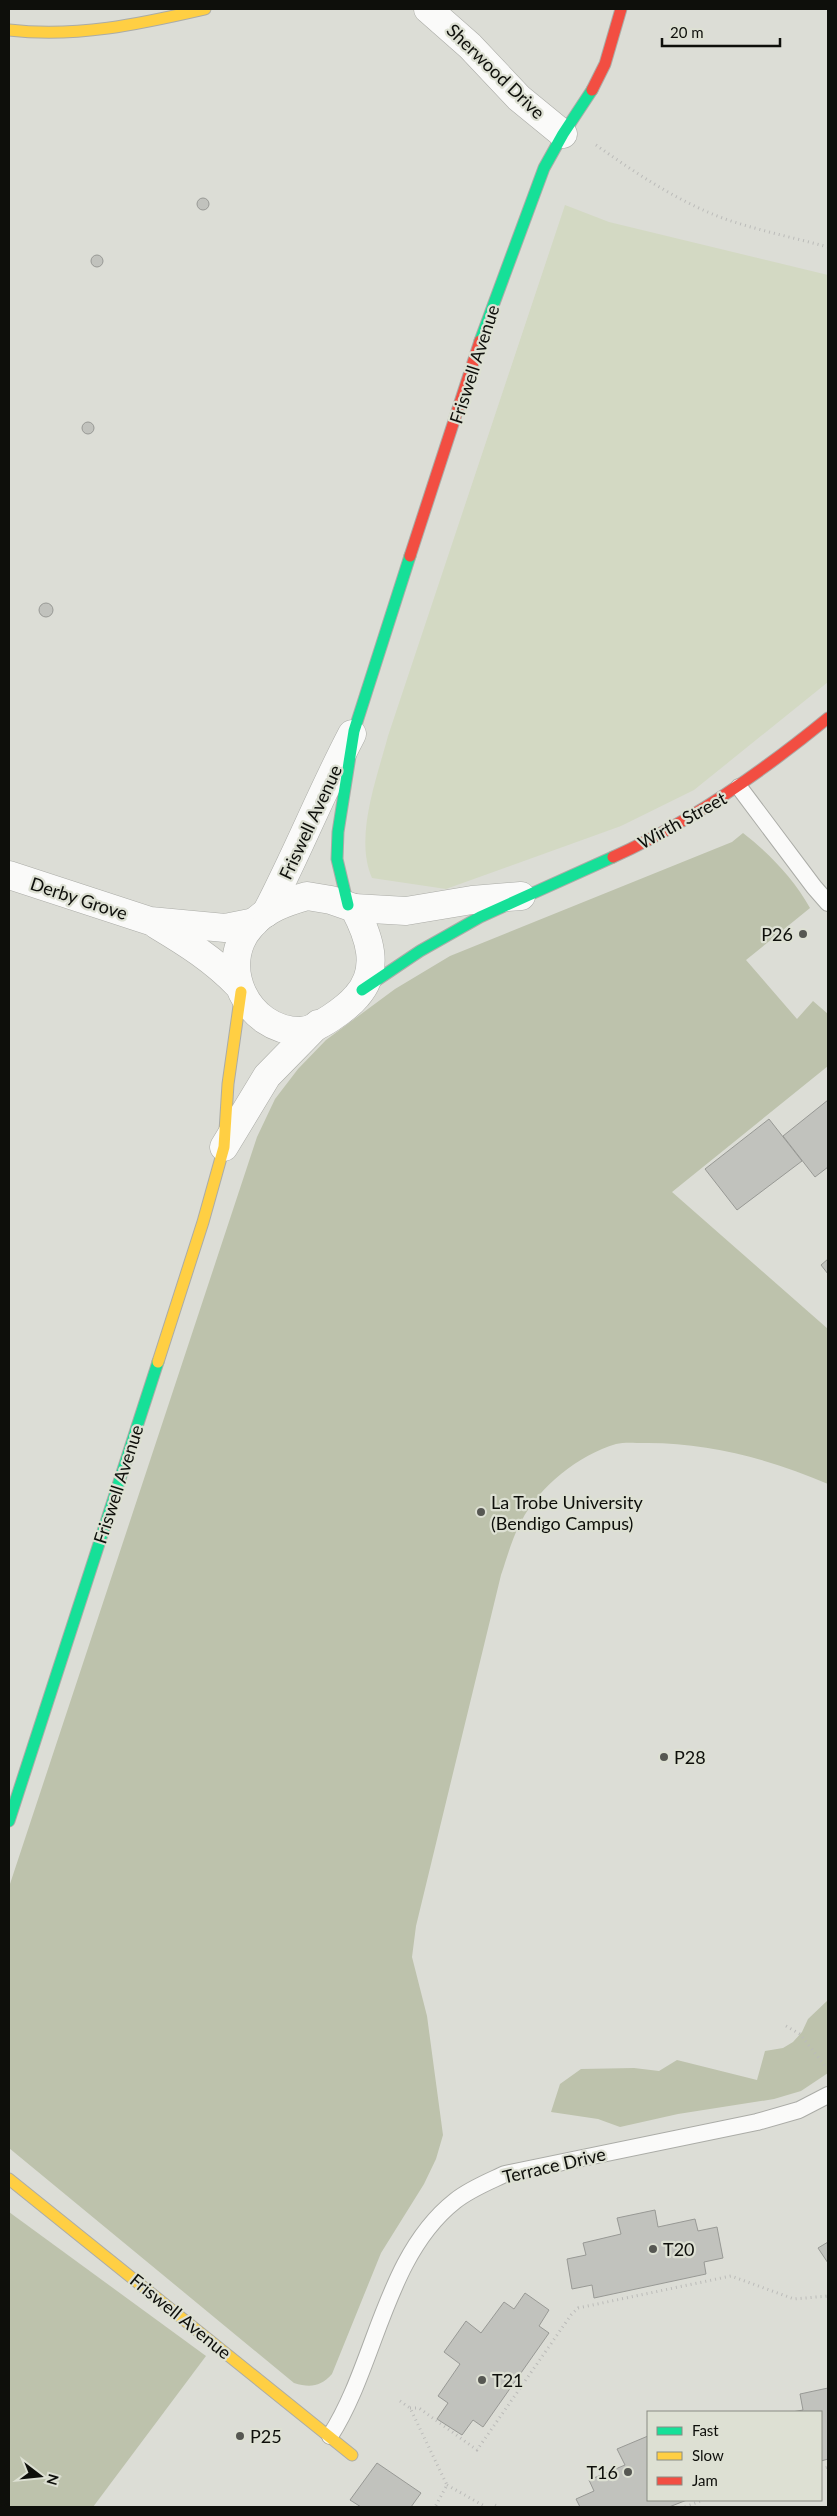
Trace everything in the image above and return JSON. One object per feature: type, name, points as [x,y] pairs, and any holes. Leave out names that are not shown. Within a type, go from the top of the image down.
[{"type":"street","points":[[9,30],[30,34],[93,32],[135,26],[206,9]]},
{"type":"street","name":"Sherwood Drive","points":[[428,9],[470,46],[519,98],[566,129]]},
{"type":"street","name":"Friswell Avenue","points":[[351,906],[337,859],[338,832],[354,731],[482,334],[544,168],[566,129],[593,89],[605,64],[621,9]]},
{"type":"street","name":"Wirth Street","points":[[362,990],[437,939],[521,896],[636,846],[739,787],[828,718]]},
{"type":"street","name":"Friswell Avenue","points":[[260,917],[287,873],[327,782],[354,731]]},
{"type":"street","name":"Derby Grove","points":[[9,875],[150,921],[225,928],[260,917]]},
{"type":"street","points":[[307,896],[351,906],[365,928],[371,949],[370,970],[362,990],[348,1006],[318,1024],[301,1031],[279,1027],[261,1018],[247,1003],[240,988],[236,964],[240,944],[260,917],[284,902],[307,896]]},
{"type":"street","name":"Wirth Street","points":[[351,906],[406,911],[472,900],[521,896]]},
{"type":"street","name":"Derby Grove","points":[[150,921],[205,955],[240,988]]},
{"type":"street","name":"Friswell Avenue","points":[[9,1821],[200,1231],[224,1147],[228,1084],[240,988]]},
{"type":"street","name":"Friswell Avenue","points":[[224,1147],[267,1076],[318,1024]]},
{"type":"street","name":"Friswell Avenue","points":[[9,2179],[352,2455]]},
{"type":"lane","points":[[739,787],[828,903]]},
{"type":"lane","name":"Terrace Drive","points":[[330,2436],[345,2410],[401,2273],[418,2243],[436,2220],[468,2191],[505,2174],[757,2122],[799,2110],[828,2094]]},
{"type":"path","points":[[566,129],[660,188],[694,205],[729,220],[828,246]]},
{"type":"path","points":[[786,2026],[800,2034],[828,2070]]},
{"type":"path","points":[[410,2408],[419,2408],[477,2450],[571,2315],[578,2308],[732,2276],[794,2299],[828,2296]]},
{"type":"path","points":[[400,2401],[410,2408],[447,2485],[486,2507]]},
{"type":"path","points":[[435,2507],[447,2485]]},
{"type":"path","points":[[685,2507],[700,2501]]},
{"type":"path","points":[[495,2505],[499,2507]]},
{"type":"green space","points":[[565,205],[609,222],[828,275],[828,682],[694,790],[621,826],[446,889],[372,878],[367,862],[366,826],[373,789],[388,736]]},
{"type":"green space","points":[[743,833],[780,867],[804,897],[810,908],[746,960],[797,1019],[813,1001],[828,1014],[828,1066],[672,1192],[828,1329],[828,1484],[784,1467],[714,1449],[666,1443],[622,1443],[602,1449],[588,1456],[561,1474],[538,1496],[521,1522],[501,1575],[416,1926],[412,1957],[427,2016],[443,2135],[436,2159],[424,2184],[381,2253],[332,2374],[319,2384],[305,2386],[294,2383],[9,2148],[9,1887],[257,1137],[275,1099],[298,1069],[326,1040],[395,989],[450,956],[732,842]]},
{"type":"green space","points":[[828,2000],[828,2073],[801,2091],[774,2099],[678,2114],[620,2127],[598,2119],[551,2112],[560,2084],[581,2069],[634,2068],[659,2071],[677,2060],[757,2080],[765,2051],[783,2048],[793,2042],[802,2032],[808,2019]]},
{"type":"green space","points":[[9,2212],[206,2356],[93,2507],[9,2507]]},
{"type":"building","points":[[201,198],[205,198],[209,204],[205,210],[201,210],[197,206],[197,202]]},
{"type":"building","points":[[95,255],[99,255],[103,261],[99,267],[95,267],[91,263],[91,259]]},
{"type":"building","points":[[86,422],[90,422],[94,428],[90,434],[86,434],[82,430],[82,426]]},
{"type":"building","points":[[43,603],[49,603],[53,610],[49,617],[43,617],[39,613],[39,607]]},
{"type":"building","points":[[828,1100],[828,1167],[815,1177],[783,1136]]},
{"type":"building","points":[[769,1119],[802,1161],[737,1210],[705,1169]]},
{"type":"building","points":[[828,1259],[828,1274],[821,1265]]},
{"type":"building","name":"T20","points":[[655,2210],[658,2227],[695,2219],[698,2231],[717,2227],[723,2258],[704,2262],[706,2274],[594,2298],[592,2285],[572,2289],[567,2259],[586,2255],[583,2243],[621,2234],[617,2218]]},
{"type":"building","points":[[828,2242],[828,2263],[818,2248]]},
{"type":"building","name":"T21","points":[[525,2293],[549,2310],[539,2326],[549,2333],[483,2427],[473,2420],[462,2435],[437,2419],[448,2403],[438,2396],[460,2364],[444,2352],[466,2321],[481,2333],[504,2302],[514,2309]]},
{"type":"building","points":[[828,2388],[828,2459],[822,2461],[822,2411],[798,2411],[803,2410],[800,2394]]},
{"type":"building","name":"T16","points":[[647,2436],[647,2501],[684,2501],[669,2507],[580,2507],[576,2499],[594,2491],[589,2480],[625,2465],[617,2449]]},
{"type":"building","points":[[377,2463],[421,2493],[411,2507],[361,2507],[350,2500]]},
{"type":"traffic: fast","points":[[480,341],[544,168],[563,134],[592,90]]},
{"type":"traffic: fast","points":[[348,905],[337,859],[338,832],[354,731],[410,556]]},
{"type":"traffic: fast","points":[[362,990],[420,951],[480,917],[613,857]]},
{"type":"traffic: fast","points":[[9,1821],[158,1362]]},
{"type":"traffic: slow","points":[[9,30],[34,32],[83,31],[156,20],[205,9]]},
{"type":"traffic: slow","points":[[158,1362],[203,1222],[224,1147],[228,1084],[241,992]]},
{"type":"traffic: slow","points":[[9,2179],[352,2455]]},
{"type":"traffic: jam","points":[[592,90],[605,64],[621,9]]},
{"type":"traffic: jam","points":[[410,556],[480,341]]},
{"type":"traffic: jam","points":[[613,857],[670,828],[725,795],[778,758],[828,718]]},
{"type":"place","name":"P26","points":[[803,934]]},
{"type":"place","name":"La Trobe University (Bendigo Campus)","points":[[481,1512]]},
{"type":"place","name":"P28","points":[[664,1757]]},
{"type":"place","name":"T20","points":[[653,2249]]},
{"type":"place","name":"T21","points":[[482,2380]]},
{"type":"place","name":"P25","points":[[240,2436]]},
{"type":"place","name":"T16","points":[[628,2472]]}]
